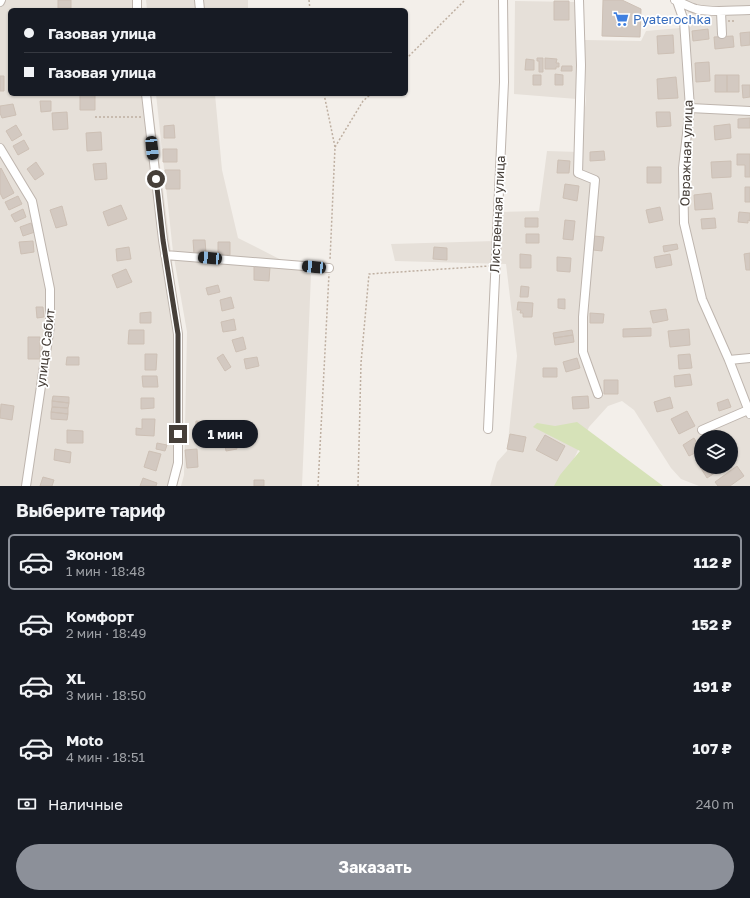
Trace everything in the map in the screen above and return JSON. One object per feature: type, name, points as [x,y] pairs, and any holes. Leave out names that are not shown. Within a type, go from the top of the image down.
[{"type":"street","name":"Лиственная улица","points":[[488,429],[504,82],[503,0]]},
{"type":"street","points":[[579,0],[581,65],[578,173],[595,180],[582,317],[583,352],[598,394]]},
{"type":"street","points":[[676,0],[695,8],[721,12],[731,10],[750,10]]},
{"type":"street","name":"Овражная улица","points":[[676,0],[684,21],[690,108],[683,168],[684,223],[702,299],[729,360],[749,412]]},
{"type":"street","points":[[721,12],[722,34]]},
{"type":"street","points":[[146,96],[165,255],[178,334],[178,463],[172,486]]},
{"type":"street","points":[[690,108],[750,112]]},
{"type":"street","name":"улица Сабит","points":[[0,148],[32,201],[50,290],[50,326],[26,486]]},
{"type":"street","points":[[165,255],[329,268]]},
{"type":"street","points":[[729,360],[750,358]]},
{"type":"street","points":[[702,430],[749,412]]},
{"type":"path","points":[[408,57],[465,0]]},
{"type":"path","points":[[318,486],[335,147],[324,96]]},
{"type":"path","points":[[335,147],[363,101],[369,96]]},
{"type":"path","points":[[95,117],[149,118]]},
{"type":"path","points":[[358,486],[361,363],[370,274],[495,265]]},
{"type":"shaded area","points":[[0,0],[138,0],[140,8],[8,8],[8,96],[151,96],[180,324],[182,467],[177,486],[0,486]]},
{"type":"shaded area","points":[[146,0],[248,0],[248,8],[147,8]]},
{"type":"shaded area","points":[[685,0],[750,0],[750,486],[699,486],[681,479],[671,468],[634,410],[622,401],[608,406],[589,427],[561,486],[490,486],[497,462],[507,451],[517,356],[506,264],[395,261],[391,244],[495,241],[497,212],[539,211],[547,151],[579,152],[586,100],[585,40],[641,41],[646,31],[691,27]]},
{"type":"shaded area","points":[[515,1],[576,2],[577,99],[514,94]]},
{"type":"shaded area","points":[[156,96],[215,96],[222,170],[238,238],[311,275],[302,486],[181,486],[184,475],[187,332],[173,252]]},
{"type":"green space","points":[[577,422],[663,486],[554,486],[560,475],[580,451],[533,427],[537,423],[555,426]]},
{"type":"building","points":[[58,0],[71,0],[71,8],[58,8]]},
{"type":"building","points":[[603,0],[622,0],[641,9],[640,37],[602,36]]},
{"type":"building","points":[[554,1],[569,1],[569,20],[554,20]]},
{"type":"building","points":[[708,29],[709,39],[693,41],[692,31]]},
{"type":"building","points":[[750,32],[750,45],[741,46],[740,33]]},
{"type":"building","points":[[673,35],[674,53],[658,54],[657,36]]},
{"type":"building","points":[[733,36],[734,47],[715,49],[714,37]]},
{"type":"building","points":[[537,58],[543,58],[543,72],[539,72],[539,61],[537,61]]},
{"type":"building","points":[[545,58],[557,59],[556,63],[559,63],[559,67],[556,67],[556,69],[545,69]]},
{"type":"building","points":[[526,59],[534,60],[534,70],[525,70]]},
{"type":"building","points":[[709,62],[710,81],[696,82],[695,63]]},
{"type":"building","points":[[562,66],[572,66],[572,71],[561,71]]},
{"type":"building","points":[[555,74],[563,75],[563,85],[555,85]]},
{"type":"building","points":[[533,75],[541,75],[541,85],[533,85]]},
{"type":"building","points":[[715,75],[727,75],[727,92],[715,92]]},
{"type":"building","points":[[727,75],[739,75],[739,92],[727,92]]},
{"type":"building","points":[[0,76],[4,76],[4,91],[0,91]]},
{"type":"building","points":[[676,77],[678,98],[658,99],[657,79]]},
{"type":"building","points":[[742,85],[750,85],[750,97],[743,98]]},
{"type":"building","points":[[80,96],[95,96],[95,110],[80,110]]},
{"type":"building","points":[[40,101],[51,101],[51,111],[41,112]]},
{"type":"building","points":[[13,104],[16,115],[2,118],[0,106]]},
{"type":"building","points":[[67,112],[68,129],[53,130],[52,113]]},
{"type":"building","points":[[656,112],[670,112],[671,126],[657,127]]},
{"type":"building","points":[[750,118],[750,128],[738,128],[738,119]]},
{"type":"building","points":[[730,124],[731,138],[715,140],[714,126]]},
{"type":"building","points":[[16,125],[22,135],[12,141],[6,131]]},
{"type":"building","points":[[174,125],[175,138],[164,138],[164,126]]},
{"type":"building","points":[[101,132],[102,150],[87,151],[86,133]]},
{"type":"building","points":[[24,140],[29,149],[18,155],[13,146]]},
{"type":"building","points":[[163,149],[177,149],[177,162],[163,162]]},
{"type":"building","points":[[604,151],[605,160],[590,161],[590,152]]},
{"type":"building","points":[[737,154],[750,154],[750,177],[745,177],[745,165],[737,165]]},
{"type":"building","points":[[558,160],[570,161],[569,173],[557,173]]},
{"type":"building","points":[[731,161],[731,177],[712,178],[711,162]]},
{"type":"building","points":[[36,162],[44,174],[35,180],[27,169]]},
{"type":"building","points":[[106,163],[107,179],[95,180],[93,164]]},
{"type":"building","points":[[647,167],[661,167],[661,183],[647,183]]},
{"type":"building","points":[[1,168],[14,193],[3,199],[0,193]]},
{"type":"building","points":[[165,170],[180,170],[180,189],[166,189]]},
{"type":"building","points":[[565,184],[579,186],[577,201],[563,198]]},
{"type":"building","points":[[745,187],[750,187],[750,202],[745,202]]},
{"type":"building","points":[[711,193],[713,209],[695,210],[694,195]]},
{"type":"building","points":[[18,196],[22,204],[9,210],[5,202]]},
{"type":"building","points":[[121,205],[127,219],[108,226],[103,212]]},
{"type":"building","points":[[62,206],[67,225],[56,228],[50,210]]},
{"type":"building","points":[[660,207],[663,220],[649,223],[646,210]]},
{"type":"building","points":[[23,209],[26,217],[15,222],[11,215]]},
{"type":"building","points":[[739,212],[750,213],[750,221],[748,220],[748,223],[738,222]]},
{"type":"building","points":[[525,218],[538,218],[538,227],[525,227]]},
{"type":"building","points":[[715,218],[716,228],[702,229],[701,219]]},
{"type":"building","points":[[565,220],[575,221],[573,240],[563,239]]},
{"type":"building","points":[[31,223],[35,232],[23,236],[20,227]]},
{"type":"building","points":[[526,234],[539,234],[539,243],[526,243]]},
{"type":"building","points":[[594,236],[604,237],[602,251],[593,250]]},
{"type":"building","points":[[193,240],[205,240],[206,253],[194,254]]},
{"type":"building","points":[[33,241],[34,252],[21,254],[19,242]]},
{"type":"building","points":[[218,242],[230,242],[230,255],[218,255]]},
{"type":"building","points":[[677,244],[678,249],[664,252],[663,246]]},
{"type":"building","points":[[129,247],[131,259],[117,261],[116,249]]},
{"type":"building","points":[[434,247],[447,248],[447,260],[433,259]]},
{"type":"building","points":[[750,253],[750,270],[746,270],[744,254]]},
{"type":"building","points":[[520,254],[531,255],[531,268],[520,268]]},
{"type":"building","points":[[670,254],[672,265],[656,268],[654,257]]},
{"type":"building","points":[[557,257],[571,258],[570,272],[557,271]]},
{"type":"building","points":[[254,266],[270,267],[269,281],[254,280]]},
{"type":"building","points":[[126,269],[132,282],[117,288],[112,275]]},
{"type":"building","points":[[218,285],[220,292],[208,295],[206,288]]},
{"type":"building","points":[[521,286],[529,287],[528,297],[520,297]]},
{"type":"building","points":[[231,297],[234,308],[222,311],[220,300]]},
{"type":"building","points":[[558,299],[565,299],[565,309],[558,308]]},
{"type":"building","points":[[518,302],[533,303],[532,317],[523,317],[523,313],[520,313],[521,310],[517,310]]},
{"type":"building","points":[[36,307],[43,307],[44,317],[37,318]]},
{"type":"building","points":[[666,309],[668,320],[653,323],[650,311]]},
{"type":"building","points":[[151,312],[151,323],[140,323],[140,313]]},
{"type":"building","points":[[590,313],[604,314],[603,323],[590,323]]},
{"type":"building","points":[[234,319],[236,330],[223,332],[221,322]]},
{"type":"building","points":[[651,328],[651,336],[623,337],[623,329]]},
{"type":"building","points":[[689,329],[690,345],[670,347],[668,331]]},
{"type":"building","points":[[129,330],[144,330],[144,344],[128,344]]},
{"type":"building","points":[[572,330],[573,335],[554,338],[553,333]]},
{"type":"building","points":[[573,335],[574,342],[555,345],[554,338]]},
{"type":"building","points":[[28,337],[40,337],[40,359],[28,359]]},
{"type":"building","points":[[243,337],[246,349],[236,352],[232,340]]},
{"type":"building","points":[[145,354],[157,354],[156,370],[145,370]]},
{"type":"building","points":[[223,354],[231,367],[225,371],[217,358]]},
{"type":"building","points":[[690,354],[692,368],[679,369],[678,355]]},
{"type":"building","points":[[67,357],[79,357],[79,365],[66,365]]},
{"type":"building","points":[[257,357],[259,366],[246,369],[244,359]]},
{"type":"building","points":[[577,358],[580,368],[566,372],[563,362]]},
{"type":"building","points":[[543,368],[557,368],[557,377],[543,377]]},
{"type":"building","points":[[690,374],[692,385],[675,387],[674,376]]},
{"type":"building","points":[[142,376],[157,376],[158,387],[143,387]]},
{"type":"building","points":[[604,380],[618,380],[618,394],[604,394]]},
{"type":"building","points":[[53,396],[69,397],[69,403],[52,401]]},
{"type":"building","points":[[588,396],[589,408],[573,409],[572,397]]},
{"type":"building","points":[[670,397],[673,408],[657,412],[654,402]]},
{"type":"building","points":[[141,398],[154,398],[154,408],[141,409]]},
{"type":"building","points":[[728,399],[731,407],[719,411],[717,403]]},
{"type":"building","points":[[52,401],[69,403],[68,408],[52,407]]},
{"type":"building","points":[[1,404],[14,406],[12,420],[0,418]]},
{"type":"building","points":[[52,407],[68,408],[68,414],[51,412]]},
{"type":"building","points":[[687,411],[695,426],[679,434],[671,419]]},
{"type":"building","points":[[51,412],[68,414],[67,420],[51,419]]},
{"type":"building","points":[[142,419],[155,419],[154,436],[136,435],[136,428],[142,429]]},
{"type":"building","points":[[196,421],[209,422],[207,438],[195,436]]},
{"type":"building","points":[[67,430],[83,431],[83,443],[67,443]]},
{"type":"building","points":[[510,434],[526,437],[523,452],[507,449]]},
{"type":"building","points":[[545,435],[565,446],[557,461],[536,450]]},
{"type":"building","points":[[234,438],[237,449],[226,451],[224,440]]},
{"type":"building","points":[[694,438],[694,454],[689,456],[683,445]]},
{"type":"building","points":[[157,443],[167,445],[165,451],[156,449]]},
{"type":"building","points":[[55,449],[71,452],[70,463],[54,460]]},
{"type":"building","points":[[197,449],[198,467],[187,468],[185,450]]},
{"type":"building","points":[[149,451],[161,454],[156,471],[144,467]]},
{"type":"building","points":[[738,467],[744,476],[730,486],[718,486],[715,482],[726,474],[738,474]]},
{"type":"building","points":[[704,474],[713,474],[707,478]]},
{"type":"building","points":[[43,477],[54,480],[52,486],[40,486]]},
{"type":"building","points":[[143,478],[157,483],[156,486],[140,486]]},
{"type":"building","points":[[254,480],[264,480],[264,486],[254,486]]},
{"type":"place","name":"Pyaterochka","points":[[621,19]]},
{"type":"route","points":[[156,179],[163,240],[178,334],[178,434]]}]
